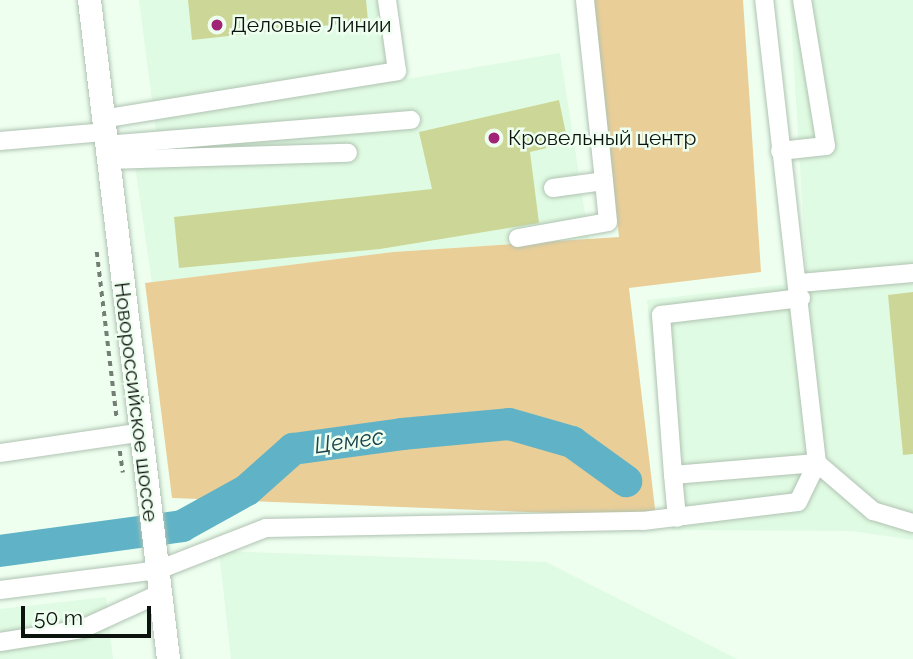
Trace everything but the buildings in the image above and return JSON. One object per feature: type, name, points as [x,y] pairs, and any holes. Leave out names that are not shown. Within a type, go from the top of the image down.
[{"type":"main road","name":"Новороссийское шоссе","points":[[89,0],[137,433],[168,659]]},
{"type":"lane","points":[[104,139],[397,71],[387,0]]},
{"type":"lane","points":[[518,238],[608,222],[585,0]]},
{"type":"lane","points":[[0,642],[82,629],[158,572],[266,528],[677,518],[794,505],[805,495],[817,463],[801,291],[780,150],[764,0]]},
{"type":"lane","points":[[780,150],[826,146],[802,0]]},
{"type":"lane","points":[[0,141],[104,139],[411,120]]},
{"type":"lane","points":[[104,139],[348,153]]},
{"type":"lane","points":[[553,187],[604,181]]},
{"type":"lane","points":[[677,518],[661,315],[913,273]]},
{"type":"lane","points":[[0,453],[137,433]]},
{"type":"lane","points":[[673,475],[817,463],[875,512],[913,523]]},
{"type":"lane","points":[[0,590],[158,572]]},
{"type":"shaded area","points":[[139,0],[397,0],[407,79],[560,53],[589,239],[393,252],[152,283],[133,152],[134,133],[156,131]]},
{"type":"shaded area","points":[[594,0],[743,0],[761,272],[629,288],[656,517],[172,498],[145,283],[393,252],[619,237]]},
{"type":"shaded area","points":[[790,0],[913,0],[913,540],[852,531],[672,530],[647,300],[807,282]]},
{"type":"shaded area","points":[[219,551],[546,562],[737,659],[231,659]]},
{"type":"shaded area","points":[[106,597],[113,659],[0,659],[0,609]]},
{"type":"waterway","name":"Цемес","points":[[0,551],[182,526],[247,490],[293,449],[402,434],[509,424],[572,442],[626,481]]},
{"type":"place","name":"Деловые Линии","points":[[217,25]]},
{"type":"place","name":"Кровельный центр","points":[[494,138]]}]
